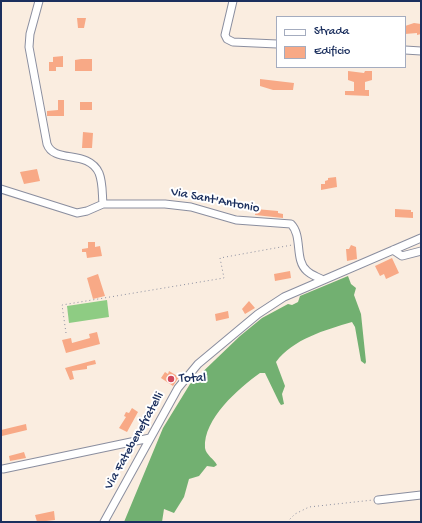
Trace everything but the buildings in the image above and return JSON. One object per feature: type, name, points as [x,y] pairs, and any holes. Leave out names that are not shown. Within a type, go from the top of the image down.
[{"type":"street","points":[[1,189],[76,213],[87,212],[103,204],[101,180],[94,167],[82,159],[55,154],[50,150],[47,144],[29,47],[29,37],[39,1]]},
{"type":"street","points":[[233,1],[225,35],[227,39],[233,42],[276,44]]},
{"type":"street","points":[[406,50],[421,51]]},
{"type":"street","name":"Via Sant'Antonio","points":[[103,204],[174,204],[236,220],[290,224],[294,228],[303,265],[311,274]]},
{"type":"street","name":"Via Fatebenefratelli","points":[[104,522],[182,382],[198,364],[263,310],[284,297],[421,238]]},
{"type":"street","points":[[393,250],[402,256],[421,250]]},
{"type":"street","points":[[306,287],[311,274],[323,280]]},
{"type":"street","points":[[3,469],[150,438]]},
{"type":"street","points":[[378,500],[421,495]]},
{"type":"path","points":[[66,333],[62,305],[224,278],[220,258],[298,244]]},
{"type":"path","points":[[287,522],[297,513],[310,506],[378,500]]},
{"type":"green space","points":[[348,276],[351,284],[356,288],[354,295],[361,314],[365,364],[361,361],[355,327],[352,322],[331,328],[300,341],[283,354],[276,362],[285,386],[282,394],[284,404],[281,405],[279,402],[265,373],[260,373],[242,387],[216,415],[206,437],[205,448],[207,453],[217,465],[214,467],[207,466],[199,476],[189,479],[184,497],[174,513],[164,509],[162,522],[124,522],[163,428],[190,384],[240,336],[262,318],[288,304],[292,305],[298,302],[300,296]]},
{"type":"green space","points":[[107,300],[109,317],[69,323],[67,306]]},
{"type":"place","name":"Total","points":[[171,379]]}]
